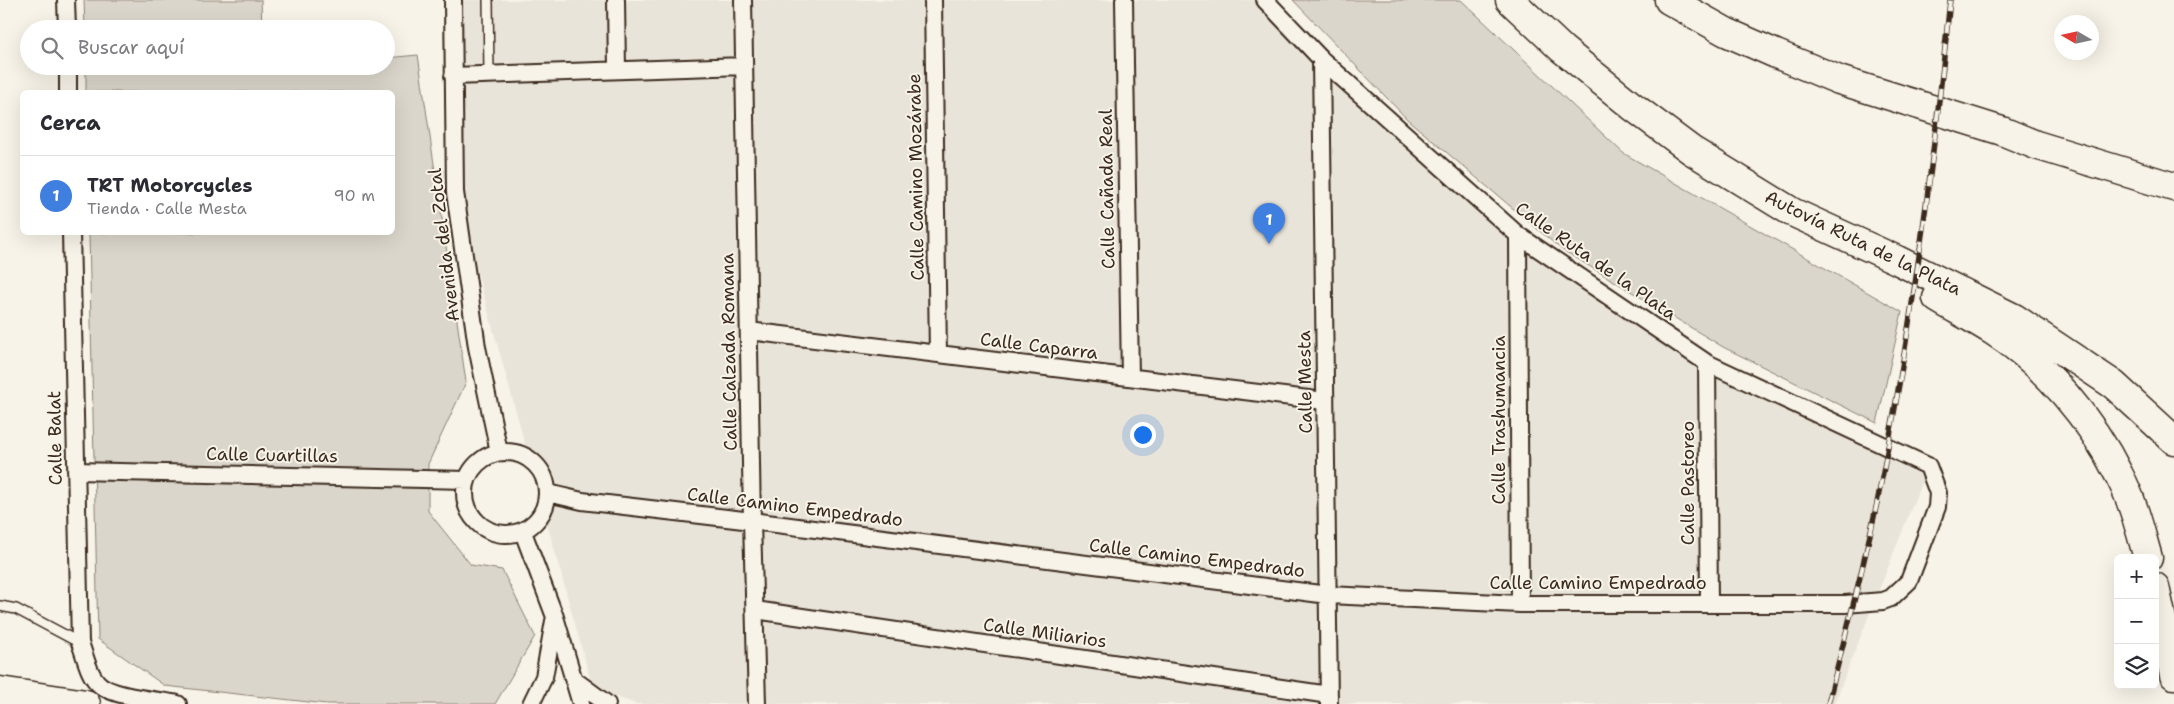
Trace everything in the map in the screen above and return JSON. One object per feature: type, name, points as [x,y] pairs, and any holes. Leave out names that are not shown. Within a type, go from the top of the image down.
[{"type":"highway","name":"Autovía Ruta de la Plata","points":[[1510,0],[1562,49],[1632,106],[1692,150],[1792,212],[1896,269],[2014,318],[2114,385],[2174,440]]},
{"type":"highway","points":[[1669,0],[1726,32],[1839,80],[2002,131],[2036,145],[2139,168],[2174,166]]},
{"type":"highway","points":[[2139,168],[2174,187]]},
{"type":"highway","points":[[1896,269],[1932,296],[1993,331],[2029,359],[2061,390],[2095,434],[2120,476],[2136,515],[2147,554]]},
{"type":"highway","points":[[2158,599],[2174,675]]},
{"type":"highway","points":[[0,691],[86,704]]},
{"type":"street","points":[[66,0],[67,20]]},
{"type":"street","name":"Avenida del Zotal","points":[[453,0],[455,192],[477,347],[499,452]]},
{"type":"street","points":[[616,0],[617,70]]},
{"type":"street","name":"Calle Calzada Romana","points":[[742,0],[757,704]]},
{"type":"street","name":"Calle Camino Mozárabe","points":[[933,0],[938,354]]},
{"type":"street","name":"Calle Cañada Real","points":[[1124,0],[1130,377]]},
{"type":"street","name":"Calle Ruta de la Plata","points":[[1266,0],[1321,59],[1518,235],[1707,362],[1928,466]]},
{"type":"street","name":"Calle Mesta","points":[[1321,59],[1329,700]]},
{"type":"street","points":[[454,76],[744,66]]},
{"type":"street","points":[[68,75],[68,90]]},
{"type":"street","name":"Calle Balat","points":[[71,235],[80,643],[96,682],[106,690],[178,704]]},
{"type":"street","name":"Calle Trashumancia","points":[[1518,235],[1520,604]]},
{"type":"street","name":"Calle Caparra","points":[[749,331],[1325,401]]},
{"type":"street","name":"Calle Pastoreo","points":[[1707,362],[1709,603]]},
{"type":"street","points":[[508,451],[522,454],[532,460],[542,471],[548,493],[542,514],[535,524],[523,532],[509,535],[494,534],[479,525],[470,514],[465,500],[467,480],[477,463],[499,452],[508,451]]},
{"type":"street","name":"Calle Camino Empedrado","points":[[548,493],[582,501],[1328,595],[1520,604],[1845,604],[1883,601],[1891,598],[1910,582],[1937,507],[1938,493],[1928,466]]},
{"type":"street","name":"Calle Cuartillas","points":[[76,471],[467,480]]},
{"type":"street","points":[[523,532],[555,617],[581,704]]},
{"type":"street","name":"Calle Miliarios","points":[[755,610],[1329,700]]},
{"type":"street","points":[[531,704],[544,677],[555,617]]},
{"type":"street","points":[[573,679],[607,704]]},
{"type":"lane","points":[[488,0],[489,74]]},
{"type":"lane","points":[[0,606],[16,609],[80,643]]},
{"type":"shaded area","points":[[84,0],[261,0],[262,20],[85,20]]},
{"type":"shaded area","points":[[453,0],[1265,0],[1518,235],[1707,363],[1928,466],[1834,704],[636,704],[593,689],[455,192]]},
{"type":"shaded area","points":[[1293,0],[1461,0],[1623,153],[1902,312],[1877,423],[1723,347],[1561,249],[1407,119]]},
{"type":"shaded area","points":[[418,55],[466,382],[428,464],[428,511],[471,565],[502,570],[535,636],[495,704],[327,704],[165,686],[98,639],[89,235],[395,235],[395,90],[86,90],[86,75],[395,75],[395,57]]},
{"type":"railway","points":[[1828,704],[1873,524],[1901,374],[1920,250],[1950,0]]},
{"type":"place","name":"TRT Motorcycles","points":[[1269,244]]}]
